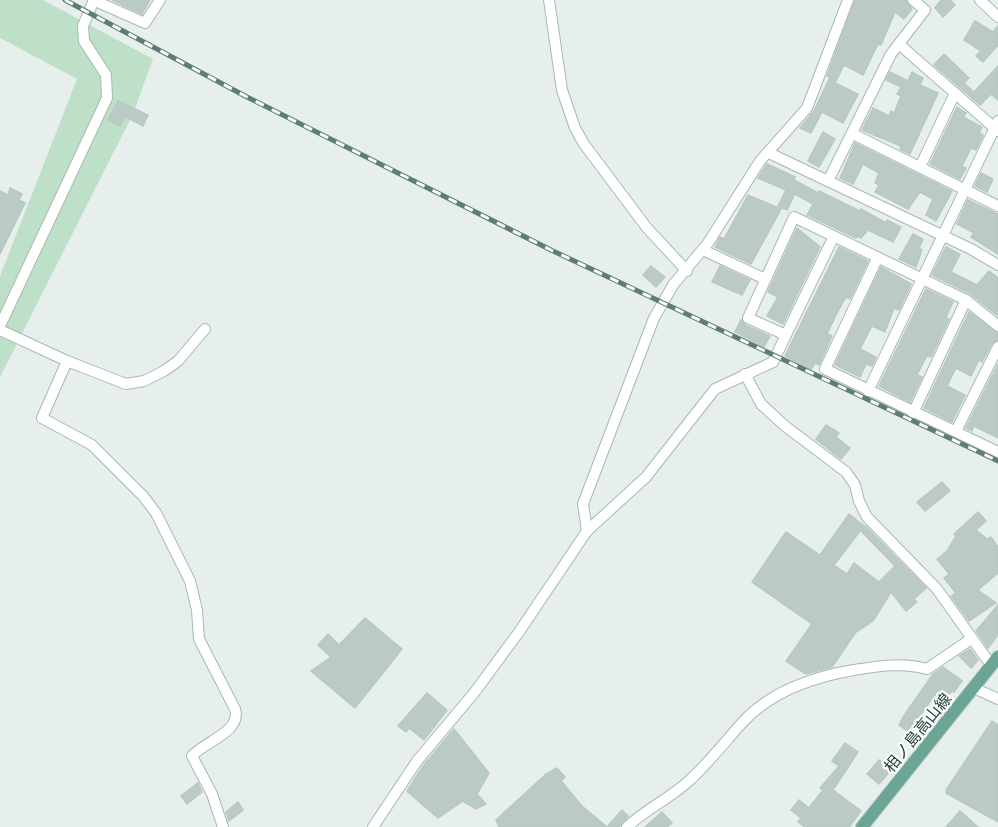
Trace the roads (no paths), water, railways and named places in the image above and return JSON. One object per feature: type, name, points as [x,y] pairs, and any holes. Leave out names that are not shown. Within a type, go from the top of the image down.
[{"type":"main road","name":"相ノ島高山線","points":[[862,827],[995,661]]},
{"type":"street","points":[[160,0],[145,23],[93,0],[82,26],[84,41],[106,75],[107,98],[0,328],[67,362],[126,384],[144,381],[165,371],[178,361],[205,329]]},
{"type":"street","points":[[549,0],[562,90],[575,128],[584,144],[647,228],[687,271]]},
{"type":"street","points":[[587,531],[584,504],[654,318],[673,285],[703,250],[760,161],[807,108],[848,0]]},
{"type":"street","points":[[828,181],[891,54],[925,10],[913,0]]},
{"type":"street","points":[[980,0],[998,17]]},
{"type":"street","points":[[868,391],[997,126],[900,45]]},
{"type":"street","points":[[920,167],[955,93]]},
{"type":"street","points":[[852,134],[998,206]]},
{"type":"street","points":[[769,153],[943,236],[998,265]]},
{"type":"street","points":[[786,335],[748,318],[794,217],[833,238],[966,300],[998,326]]},
{"type":"street","points":[[373,827],[417,761],[474,693],[519,632],[587,531],[646,477],[715,389],[773,362],[833,238]]},
{"type":"street","points":[[703,250],[765,279]]},
{"type":"street","points":[[877,259],[825,369],[998,452]]},
{"type":"street","points":[[913,412],[966,300]]},
{"type":"street","points":[[956,431],[998,347]]},
{"type":"street","points":[[67,362],[42,417],[96,449],[143,496],[156,513],[190,581],[197,610],[199,639],[235,709],[237,716],[234,725],[192,756],[212,794],[223,827]]},
{"type":"street","points":[[745,374],[761,404],[785,426],[846,472],[855,485],[859,501],[867,517],[937,589],[970,639],[995,661]]},
{"type":"street","points":[[627,827],[642,812],[690,780],[742,722],[770,700],[797,685],[825,675],[876,666],[910,665],[927,669],[970,639]]},
{"type":"street","points":[[974,688],[998,699]]},
{"type":"railway","points":[[65,0],[247,97],[551,250],[998,461]]}]
